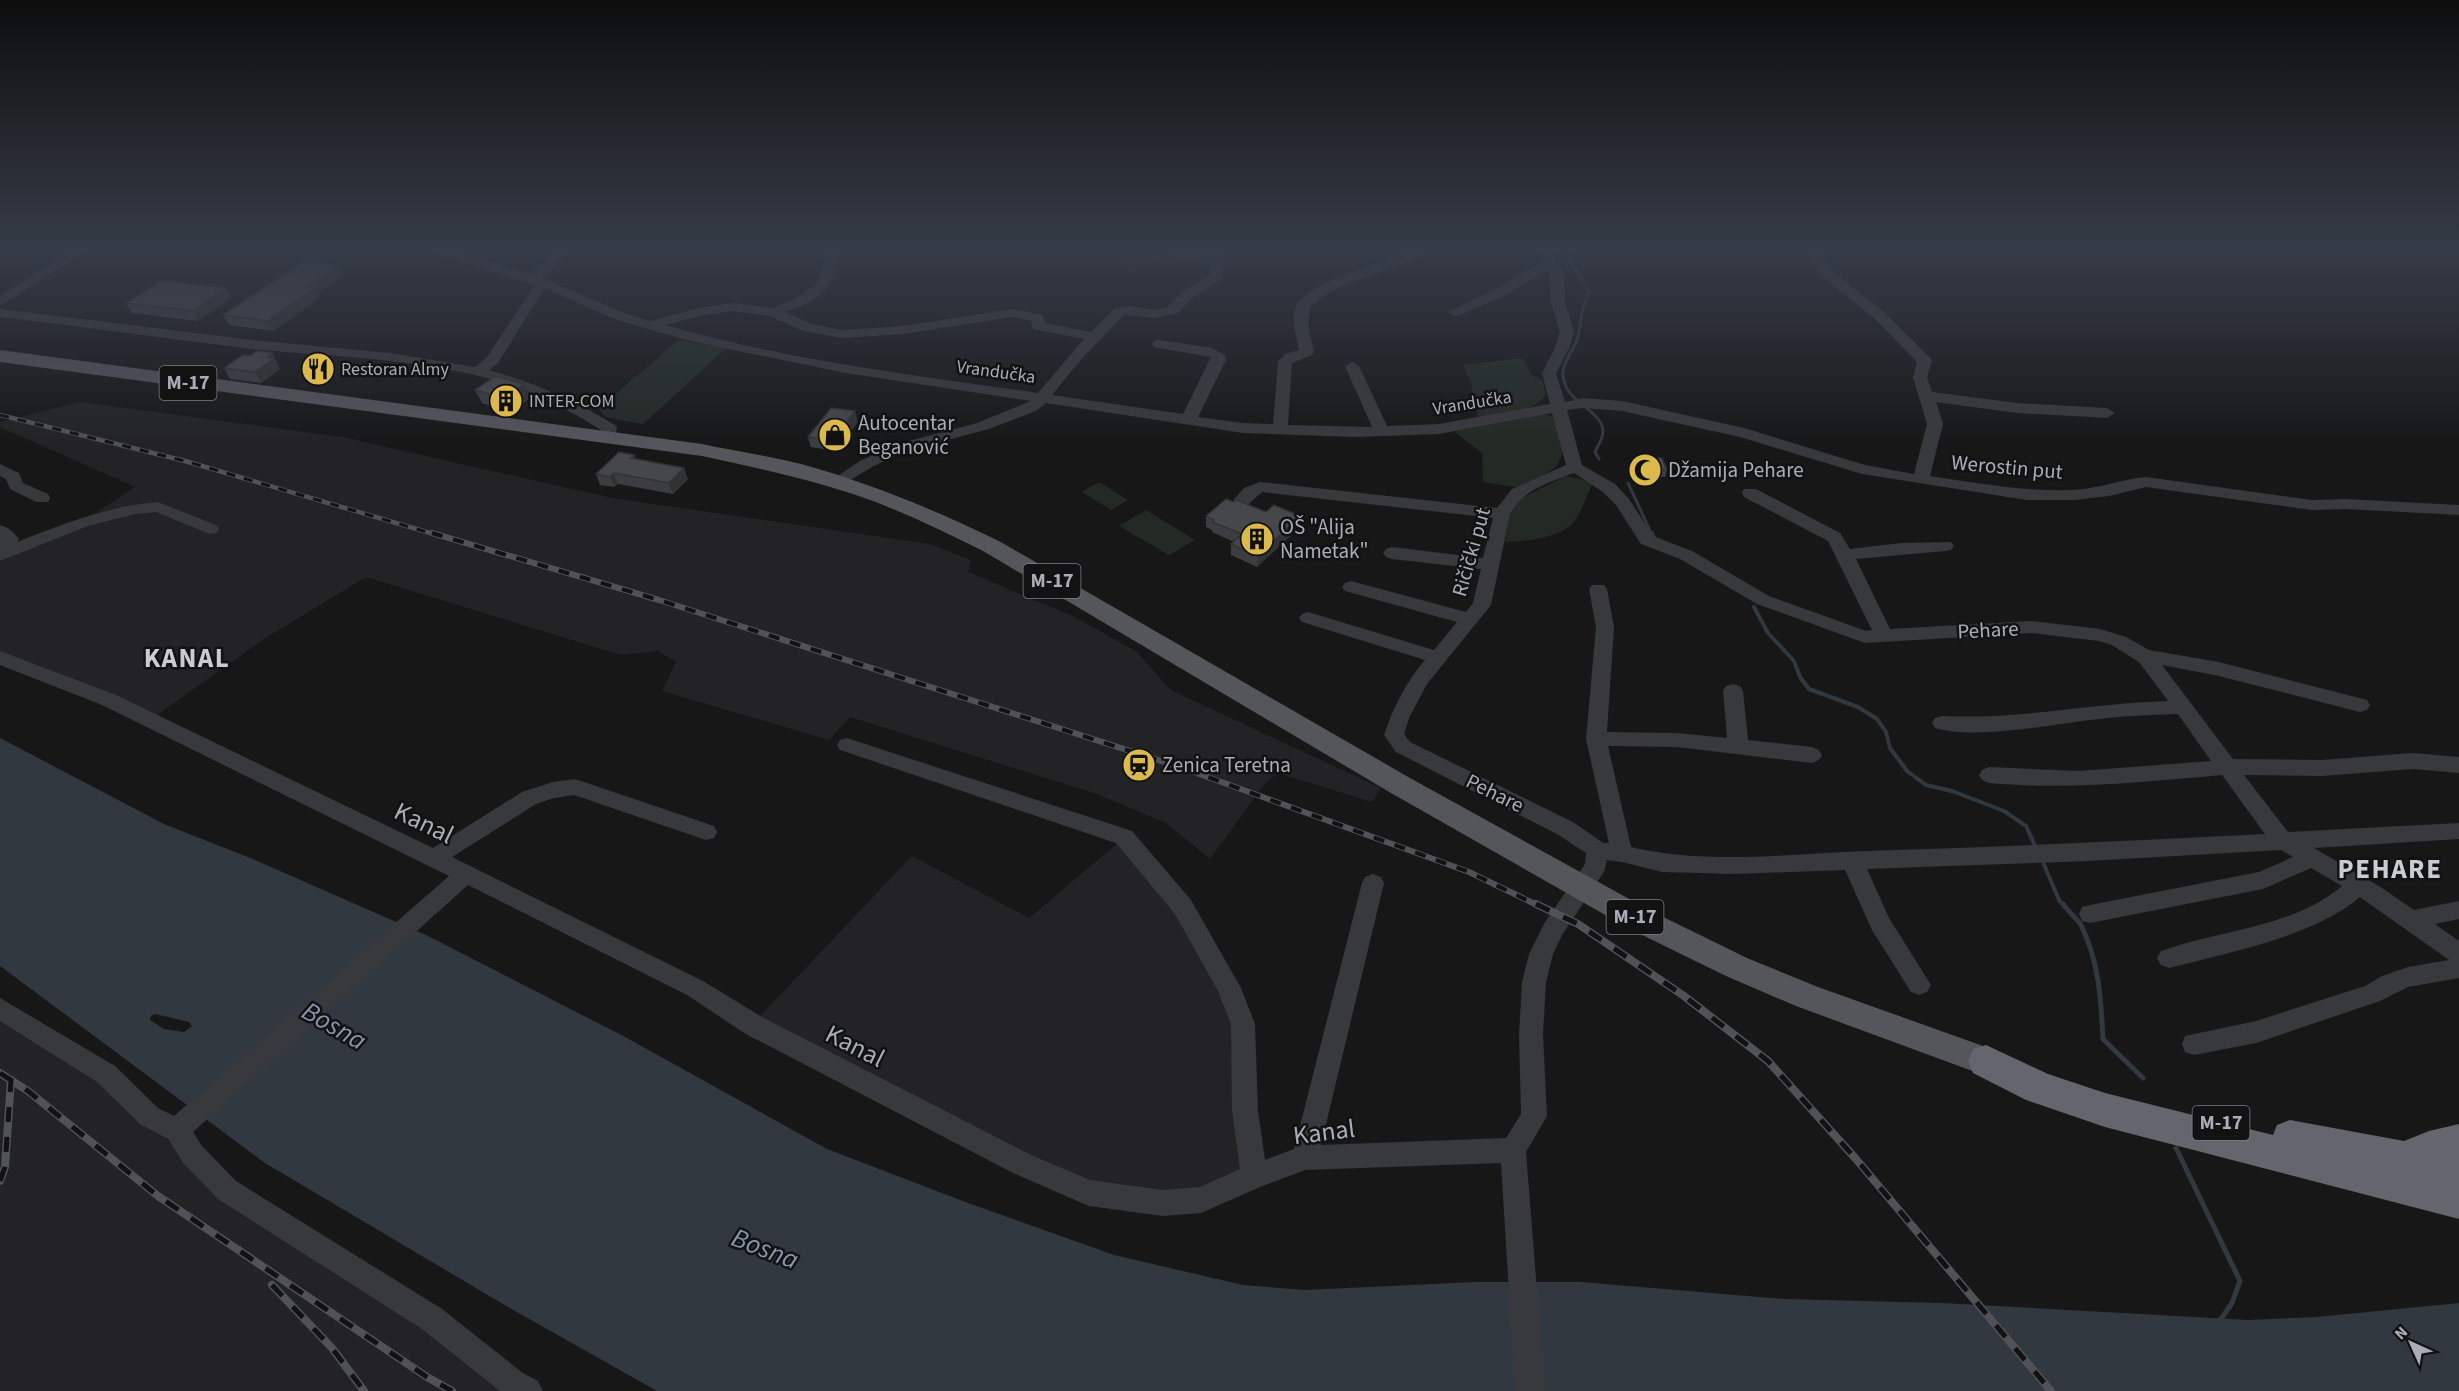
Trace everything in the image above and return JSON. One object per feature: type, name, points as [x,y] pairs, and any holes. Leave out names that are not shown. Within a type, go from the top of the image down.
[{"type":"highway","name":"M-17","points":[[1986,1062],[2045,1080],[2179,1113],[2459,1169]]},
{"type":"highway","points":[[1986,1062],[2039,1088],[2105,1110],[2459,1200]]},
{"type":"highway","points":[[2402,1159],[2429,1149],[2459,1142]]},
{"type":"main road","name":"M-17","points":[[0,356],[607,436],[735,457],[838,482],[929,516],[991,546],[1460,820],[1589,893],[1702,951],[1864,1020],[1986,1062]]},
{"type":"street","points":[[32,317],[398,359],[478,372],[528,386],[574,404],[609,428],[607,436]]},
{"type":"street","points":[[478,372],[493,360],[520,317]]},
{"type":"street","name":"Vrandučka","points":[[622,317],[690,337],[846,369],[1243,428],[1382,432],[1451,428],[1570,405]]},
{"type":"street","points":[[651,325],[684,317]]},
{"type":"street","points":[[784,317],[808,328],[824,332],[861,334],[914,329],[988,317]]},
{"type":"street","points":[[1032,317],[1038,318],[1038,326],[1094,337]]},
{"type":"street","points":[[838,482],[866,464],[900,448],[983,426],[1032,408],[1114,317]]},
{"type":"street","points":[[1280,430],[1285,362],[1290,357],[1307,352],[1301,317]]},
{"type":"street","points":[[1562,317],[1567,332],[1562,348],[1549,373],[1570,405],[1575,467]]},
{"type":"street","points":[[1881,317],[1925,361],[1920,377],[1935,424],[1921,480]]},
{"type":"street","points":[[1159,344],[1212,352],[1218,355],[1219,360],[1188,420]]},
{"type":"street","points":[[1352,366],[1382,432]]},
{"type":"street","points":[[1926,396],[2017,408],[2107,413]]},
{"type":"street","name":"Werostin put","points":[[1570,405],[1622,406],[1814,453],[1862,469],[2027,495],[2109,491],[2133,483],[2146,482],[2312,505],[2346,504],[2459,510]]},
{"type":"street","name":"Ričički put","points":[[1394,735],[1400,716],[1419,680],[1482,605],[1503,514],[1513,496],[1551,476],[1575,467]]},
{"type":"street","name":"Pehare","points":[[1575,467],[1610,488],[1623,503],[1647,540],[1686,555],[1763,600],[1847,632],[1884,637],[2031,627],[2100,634],[2119,640],[2146,657],[2282,839]]},
{"type":"street","points":[[0,469],[13,476],[16,486],[42,498]]},
{"type":"street","points":[[0,494],[16,486]]},
{"type":"street","points":[[1238,504],[1250,492],[1260,487],[1503,514]]},
{"type":"street","points":[[1750,493],[1834,537],[1884,637]]},
{"type":"street","points":[[0,555],[72,526],[135,509],[158,507],[210,529]]},
{"type":"street","points":[[0,530],[10,539],[0,549]]},
{"type":"street","points":[[1845,555],[1945,546]]},
{"type":"street","points":[[1392,553],[1492,565]]},
{"type":"street","points":[[1351,587],[1471,620]]},
{"type":"street","points":[[1598,589],[1605,627],[1596,739],[1622,853]]},
{"type":"street","points":[[1308,618],[1439,658]]},
{"type":"street","points":[[2146,657],[2219,669],[2360,705]]},
{"type":"street","name":"Kanal","points":[[0,658],[109,700],[604,941],[695,988],[753,1025],[1022,1164],[1089,1193],[1163,1203],[1201,1200],[1254,1176],[1305,1158],[1513,1150]]},
{"type":"street","points":[[1733,691],[1738,746]]},
{"type":"street","points":[[1942,723],[1980,724],[2058,718],[2114,710],[2183,706]]},
{"type":"street","name":"Pehare","points":[[1394,735],[1403,747],[1565,828],[1591,844],[1597,859]]},
{"type":"street","points":[[1596,739],[1677,740],[1812,755]]},
{"type":"street","points":[[847,745],[1124,837],[1183,907],[1230,988],[1243,1024],[1245,1111],[1254,1176]]},
{"type":"street","points":[[1989,775],[2027,779],[2103,778],[2227,768],[2322,768],[2413,761],[2459,765]]},
{"type":"street","points":[[432,859],[529,798],[553,790],[575,787],[706,832]]},
{"type":"street","points":[[1530,1391],[1513,1150],[1534,1116],[1531,1059],[1534,982],[1541,954],[1553,928],[1597,859],[1622,853],[1662,863],[1735,865],[1853,863],[2459,831]]},
{"type":"street","points":[[2282,839],[2359,885],[2459,954]]},
{"type":"street","points":[[2090,914],[2263,880],[2313,857]]},
{"type":"street","points":[[1853,863],[1880,923],[1919,985]]},
{"type":"street","points":[[183,1126],[465,875]]},
{"type":"street","points":[[1305,1158],[1373,883]]},
{"type":"street","points":[[2169,958],[2234,941],[2293,921],[2330,906],[2350,894],[2359,885]]},
{"type":"street","points":[[2411,920],[2459,910]]},
{"type":"street","points":[[2194,1044],[2256,1032],[2372,994],[2390,983],[2408,977],[2459,968]]},
{"type":"street","points":[[0,1008],[106,1074],[149,1116],[183,1126]]},
{"type":"street","points":[[183,1126],[193,1155],[227,1190],[432,1318],[513,1383],[528,1391]]},
{"type":"shaded area","points":[[679,340],[726,348],[643,424],[605,417],[599,408]]},
{"type":"shaded area","points":[[1522,358],[1532,375],[1542,380],[1546,394],[1540,401],[1524,410],[1478,418],[1471,383],[1463,365]]},
{"type":"shaded area","points":[[80,402],[342,437],[612,498],[930,544],[971,560],[968,572],[1075,617],[1137,652],[1171,690],[1381,788],[1372,802],[1278,773],[1264,785],[1210,859],[1166,823],[1097,794],[850,717],[829,740],[662,691],[676,662],[658,651],[621,655],[366,577],[264,639],[150,720],[0,658],[0,555],[82,522],[135,487],[0,427],[0,422]]},
{"type":"shaded area","points":[[1544,414],[1556,418],[1563,452],[1557,466],[1537,480],[1515,487],[1483,482],[1482,453],[1456,433],[1457,431]]},
{"type":"shaded area","points":[[1566,476],[1593,482],[1572,524],[1549,536],[1505,542],[1510,511],[1514,502]]},
{"type":"shaded area","points":[[1099,482],[1128,500],[1111,510],[1082,492]]},
{"type":"shaded area","points":[[1146,510],[1195,540],[1169,555],[1119,526]]},
{"type":"shaded area","points":[[1125,837],[1231,988],[1255,1175],[1202,1196],[1089,1190],[757,1019],[912,856],[1029,918]]},
{"type":"shaded area","points":[[0,1012],[119,1094],[209,1180],[393,1306],[510,1391],[0,1391]]},
{"type":"water","name":"Bosna","points":[[0,738],[164,824],[255,860],[428,936],[627,1038],[827,1149],[968,1203],[1114,1255],[1243,1285],[1305,1290],[1476,1282],[1581,1282],[1784,1299],[1942,1303],[2248,1320],[2317,1317],[2459,1303],[2459,1391],[657,1391],[508,1307],[265,1163],[0,966]],"holes":[[[155,1014],[189,1022],[192,1026],[184,1032],[164,1029],[150,1020]]]},
{"type":"building","points":[[237,317],[273,317],[267,321]]},
{"type":"building","points":[[257,351],[272,353],[267,357],[274,359],[255,372],[224,368],[243,355],[250,356]]},
{"type":"building","points":[[496,376],[524,384],[504,398],[475,390]]},
{"type":"building","points":[[831,408],[855,411],[833,440],[808,437]]},
{"type":"building","points":[[619,452],[634,455],[631,458],[684,468],[669,483],[614,473],[610,477],[596,474]]},
{"type":"building","points":[[1636,458],[1662,458],[1667,470],[1641,470]]},
{"type":"building","name":"OŠ \"Alija Nametak\"","points":[[1226,499],[1234,502],[1237,500],[1266,512],[1274,505],[1300,516],[1258,556],[1231,544],[1242,534],[1212,522],[1214,520],[1206,516]]},
{"type":"waterway","points":[[1582,317],[1578,337],[1564,366],[1563,376],[1570,393],[1601,423],[1603,436],[1595,452],[1599,459]]},
{"type":"waterway","points":[[1628,483],[1652,535]]},
{"type":"waterway","points":[[1652,533],[1654,538]]},
{"type":"waterway","points":[[1754,607],[1768,633],[1794,661],[1800,677],[1809,689],[1858,707],[1877,719],[1886,732],[1890,748],[1907,771],[1926,785],[1952,791],[2004,811],[2026,826],[2036,848]]},
{"type":"waterway","points":[[2042,860],[2059,900],[2064,906]]},
{"type":"waterway","points":[[2063,904],[2081,925],[2092,953],[2100,995],[2103,1039],[2143,1078]]},
{"type":"waterway","points":[[2176,1148],[2240,1281],[2232,1303],[2219,1322]]},
{"type":"railway","points":[[0,415],[185,461],[437,535]]},
{"type":"railway","points":[[432,533],[659,600],[1183,768],[1469,872],[1539,906]]},
{"type":"railway","points":[[1536,904],[1578,924],[1684,996],[1768,1061],[1856,1159],[2051,1391]]},
{"type":"railway","points":[[0,1073],[11,1080]]},
{"type":"railway","points":[[0,1181],[5,1167],[11,1080]]},
{"type":"railway","points":[[11,1080],[28,1091],[158,1196],[427,1377],[452,1391]]},
{"type":"railway","points":[[272,1285],[332,1348],[364,1391]]},
{"type":"place","name":"Restoran Almy","points":[[318,369]]},
{"type":"place","name":"INTER-COM","points":[[506,401]]},
{"type":"place","name":"Autocentar Beganović","points":[[835,435]]},
{"type":"place","name":"Džamija Pehare","points":[[1645,470]]},
{"type":"place","name":"OŠ \"Alija Nametak\"","points":[[1257,539]]},
{"type":"place","name":"Zenica Teretna","points":[[1139,765]]},
{"type":"district","name":"KANAL","points":[[187,658]]},
{"type":"district","name":"PEHARE","points":[[2390,869]]}]
